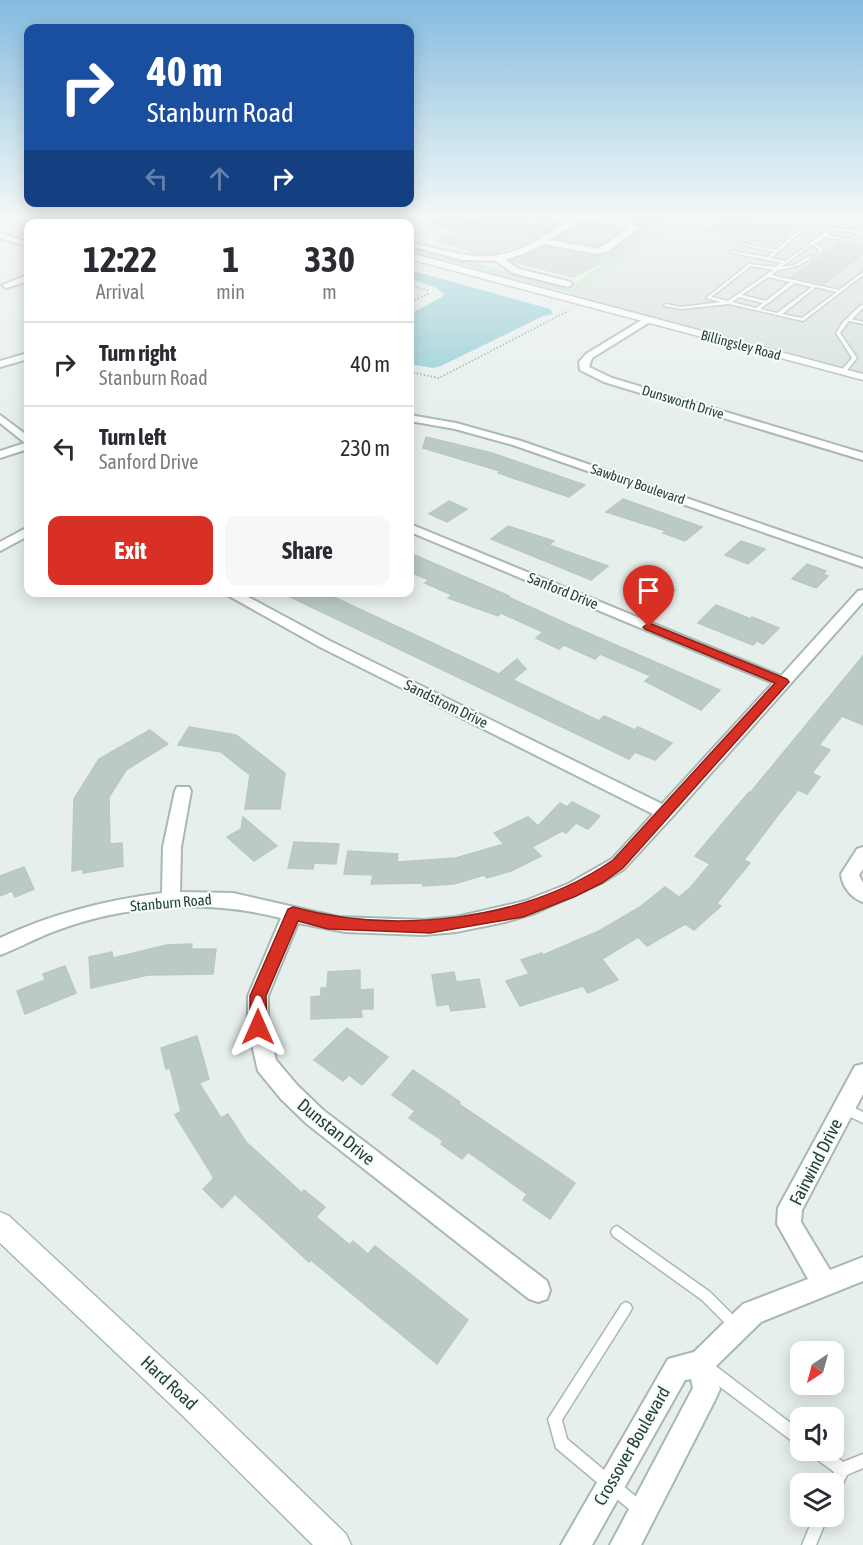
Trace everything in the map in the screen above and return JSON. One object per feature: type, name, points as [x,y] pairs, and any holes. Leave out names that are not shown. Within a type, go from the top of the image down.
[{"type":"street","name":"Billingsley Road","points":[[526,287],[863,377]]},
{"type":"street","name":"Dunsworth Drive","points":[[648,320],[589,356],[584,362],[584,368],[608,380],[863,457]]},
{"type":"street","points":[[0,364],[24,357]]},
{"type":"street","points":[[0,418],[24,438]]},
{"type":"street","name":"Sawbury Boulevard","points":[[414,419],[456,426],[517,443],[863,563]]},
{"type":"street","points":[[0,455],[24,447]]},
{"type":"street","name":"Sanford Drive","points":[[414,530],[783,682]]},
{"type":"street","points":[[0,547],[24,533]]},
{"type":"street","name":"Stanburn Road","points":[[0,947],[16,938],[96,910],[171,900],[220,899],[293,913],[328,923],[430,927],[518,912],[597,879],[618,864],[863,594]]},
{"type":"street","name":"Sandstrom Drive","points":[[237,597],[325,644],[666,813]]},
{"type":"street","points":[[171,900],[172,847],[183,791]]},
{"type":"street","points":[[863,854],[850,874],[851,882],[863,895]]},
{"type":"street","name":"Dunstan Drive","points":[[293,913],[258,996],[258,1027],[266,1064],[289,1092],[315,1117],[538,1290]]},
{"type":"street","name":"Fairwind Drive","points":[[824,1283],[789,1224],[790,1208],[853,1113],[863,1073]]},
{"type":"street","name":"Hard Road","points":[[0,1226],[191,1404],[334,1545]]},
{"type":"street","name":"Crossover Boulevard","points":[[576,1545],[677,1368],[700,1364],[752,1313],[863,1269]]},
{"type":"street","points":[[625,1545],[707,1389],[700,1364]]},
{"type":"lane","points":[[722,287],[708,298],[806,320],[845,287]]},
{"type":"lane","points":[[666,305],[681,308],[728,303],[750,287]]},
{"type":"lane","points":[[756,310],[786,287]]},
{"type":"lane","points":[[777,315],[814,287]]},
{"type":"lane","points":[[821,287],[840,291]]},
{"type":"lane","points":[[738,296],[766,302]]},
{"type":"lane","points":[[843,372],[855,358],[838,333],[863,306]]},
{"type":"lane","points":[[849,320],[863,323]]},
{"type":"lane","points":[[617,1232],[706,1296],[738,1327]]},
{"type":"lane","points":[[626,1308],[555,1419],[561,1443],[643,1512]]},
{"type":"lane","points":[[700,1364],[790,1431]]},
{"type":"lane","points":[[830,1461],[842,1470]]},
{"type":"lane","points":[[841,1473],[842,1470],[863,1461]]},
{"type":"lane","points":[[809,1545],[817,1527]]},
{"type":"path","points":[[414,300],[428,294],[427,290],[417,287]]},
{"type":"path","points":[[414,373],[440,378],[568,311],[565,307]]},
{"type":"shaded area","points":[[584,287],[863,287],[863,377],[567,298]]},
{"type":"green space","points":[[547,287],[583,287],[573,294]]},
{"type":"water","points":[[435,287],[471,287],[550,309],[553,314],[543,316],[441,366],[433,368],[414,365],[414,312],[444,294]]},
{"type":"building","points":[[426,437],[492,453],[585,485],[569,497],[498,473],[500,471],[423,448]]},
{"type":"building","points":[[623,499],[702,527],[685,541],[663,533],[666,531],[606,512]]},
{"type":"building","points":[[449,501],[467,509],[447,522],[429,514]]},
{"type":"building","points":[[508,526],[554,541],[549,545],[608,566],[591,580],[491,539]]},
{"type":"building","points":[[741,541],[765,549],[748,564],[725,555]]},
{"type":"building","points":[[414,555],[720,690],[701,710],[645,681],[651,676],[600,654],[595,659],[564,645],[559,649],[536,638],[543,632],[501,613],[498,616],[448,598],[452,595],[425,583],[429,580],[414,574]]},
{"type":"building","points":[[807,564],[826,571],[823,574],[828,576],[816,588],[792,579]]},
{"type":"building","points":[[651,581],[675,590],[657,605],[632,597]]},
{"type":"building","points":[[290,597],[334,597],[499,674],[517,659],[526,669],[513,680],[599,721],[604,716],[635,730],[638,727],[672,743],[655,760],[635,752],[629,759]]},
{"type":"building","points":[[716,605],[779,628],[763,644],[757,641],[753,645],[698,623]]},
{"type":"building","points":[[863,656],[863,725],[842,716],[819,745],[830,750],[812,773],[820,777],[807,794],[798,790],[778,815],[744,860],[750,863],[717,903],[721,906],[694,930],[685,924],[647,946],[638,937],[602,959],[618,980],[588,993],[583,986],[520,1006],[506,981],[529,974],[521,960],[542,953],[543,955],[599,931],[640,907],[665,887],[679,897],[690,888],[710,864],[695,856]]},
{"type":"building","points":[[189,727],[236,735],[285,773],[280,809],[245,809],[250,775],[221,752],[178,745]]},
{"type":"building","points":[[150,730],[168,744],[126,770],[109,797],[110,844],[122,843],[123,866],[83,873],[83,869],[72,871],[74,799],[99,759]]},
{"type":"building","points":[[572,802],[600,816],[588,829],[576,823],[566,833],[562,831],[532,847],[541,856],[511,871],[487,878],[484,875],[454,884],[423,886],[423,883],[371,884],[373,875],[344,874],[348,851],[398,854],[397,862],[456,858],[504,844],[494,833],[528,817],[538,826],[560,803],[567,807]]},
{"type":"building","points":[[243,817],[277,846],[254,861],[227,837],[241,829]]},
{"type":"building","points":[[294,842],[339,844],[336,864],[314,863],[313,869],[288,868]]},
{"type":"building","points":[[24,867],[34,889],[15,897],[12,891],[0,896],[0,876]]},
{"type":"building","points":[[192,944],[191,949],[216,949],[213,974],[148,975],[91,988],[89,957],[112,952],[113,958],[167,945]]},
{"type":"building","points":[[65,966],[76,993],[25,1014],[17,991],[45,980],[43,974]]},
{"type":"building","points":[[360,970],[360,990],[373,989],[373,1009],[361,1009],[362,1017],[311,1019],[311,997],[321,996],[321,988],[327,988],[328,972]]},
{"type":"building","points":[[454,972],[456,982],[479,979],[485,1007],[451,1011],[449,1004],[437,1006],[432,975]]},
{"type":"building","points":[[347,1028],[388,1057],[362,1085],[349,1075],[343,1081],[314,1060]]},
{"type":"building","points":[[197,1036],[209,1079],[199,1083],[221,1118],[228,1114],[246,1142],[302,1193],[304,1190],[325,1207],[316,1217],[350,1245],[353,1241],[368,1254],[375,1246],[468,1320],[437,1364],[311,1260],[309,1262],[235,1194],[222,1208],[203,1189],[214,1178],[175,1115],[181,1111],[170,1068],[166,1069],[161,1048]]},
{"type":"building","points":[[413,1070],[575,1183],[550,1219],[523,1200],[527,1194],[468,1152],[462,1159],[441,1144],[443,1141],[409,1118],[415,1111],[392,1095]]},
{"type":"route","points":[[258,1027],[258,996],[293,913],[328,923],[430,927],[518,912],[571,892],[597,879],[618,864],[783,682],[649,627]]}]
